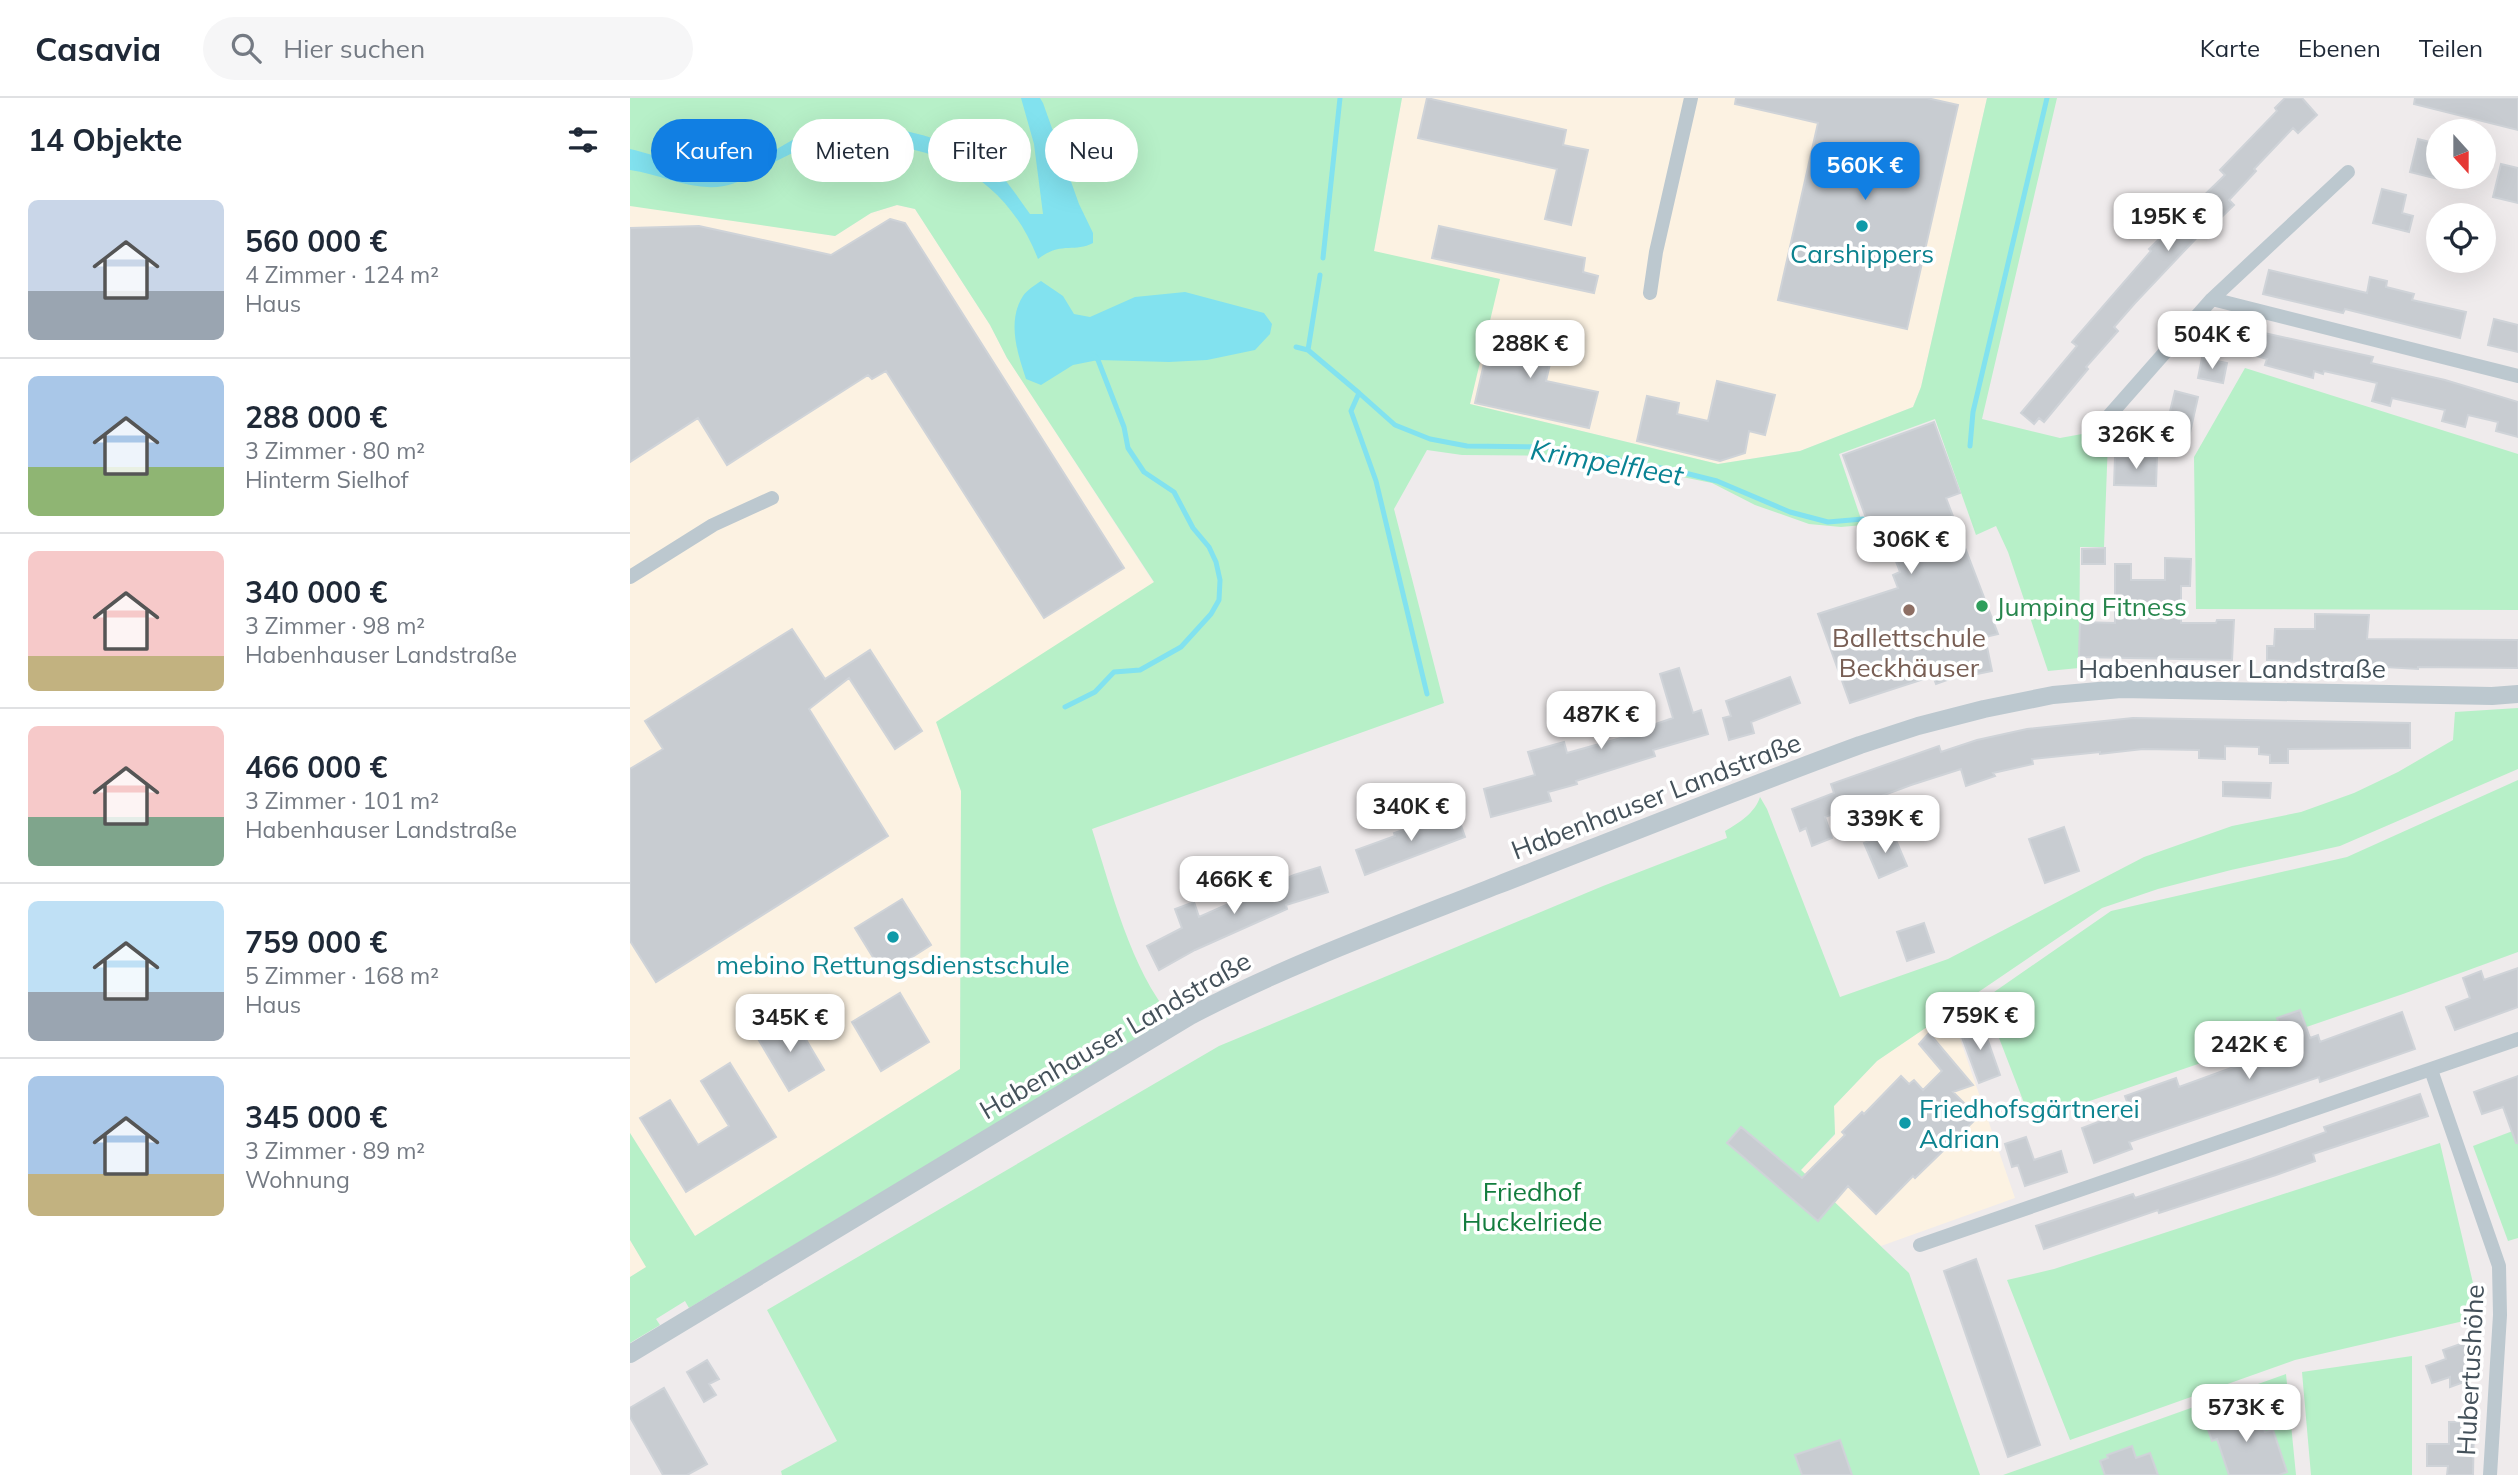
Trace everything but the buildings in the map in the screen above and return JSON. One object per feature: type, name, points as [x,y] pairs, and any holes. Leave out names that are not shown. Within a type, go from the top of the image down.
[{"type":"street","points":[[1650,293],[1691,98]]},
{"type":"street","points":[[2108,417],[2212,299],[2348,172]]},
{"type":"street","points":[[2212,299],[2518,376]]},
{"type":"street","points":[[630,577],[713,525],[772,498]]},
{"type":"street","name":"Habenhauser Landstraße","points":[[630,1354],[1190,1016],[1231,994],[1276,972],[1860,746],[1918,726],[1984,709],[2053,695],[2121,689],[2492,696],[2518,694]]},
{"type":"street","points":[[1920,1245],[2518,1039]]},
{"type":"street","name":"Hubertushöhe","points":[[2431,1070],[2499,1266],[2500,1315],[2490,1475]]},
{"type":"shaded area","points":[[1402,98],[1987,98],[1921,387],[1913,407],[1800,451],[1718,464],[1470,404],[1499,279],[1374,252]]},
{"type":"shaded area","points":[[897,205],[915,209],[990,325],[1007,358],[1154,583],[937,722],[961,791],[960,1069],[695,1236],[630,1133],[630,206],[835,236],[871,213]]},
{"type":"shaded area","points":[[1950,1010],[2015,1198],[1881,1246],[1801,1170],[1835,1135],[1834,1106],[1877,1061]]},
{"type":"shaded area","points":[[630,1240],[647,1267],[630,1277]]},
{"type":"green space","points":[[630,98],[1402,98],[1374,251],[1500,279],[1470,404],[1718,464],[1800,451],[1913,407],[1921,387],[1987,98],[2057,98],[1982,419],[2060,438],[2082,434],[2108,441],[2104,547],[2080,547],[2079,668],[2048,671],[2008,552],[1996,526],[1976,535],[1935,419],[1839,454],[1863,525],[1841,527],[1809,524],[1755,505],[1712,483],[1578,456],[1462,455],[1427,450],[1394,509],[1444,703],[1092,829],[1134,953],[1145,977],[1172,1018],[689,1308],[685,1301],[656,1319],[660,1325],[630,1343],[630,1277],[646,1267],[630,1240],[630,1133],[695,1236],[960,1069],[961,791],[936,722],[1154,582],[1007,358],[990,325],[915,209],[897,205],[871,213],[835,236],[630,206]]},
{"type":"green space","points":[[2245,368],[2518,454],[2518,610],[2196,609],[2194,457]]},
{"type":"green space","name":"Friedhof Huckelriede","points":[[2518,708],[2518,769],[2340,846],[2158,889],[2102,908],[1877,1061],[1834,1106],[1835,1134],[1801,1170],[1909,1273],[1980,1475],[782,1475],[781,1471],[837,1441],[767,1310],[1219,1046],[1603,886],[1727,838],[1725,831],[1750,813],[1760,797],[1840,997],[1948,959],[2144,857],[2232,826],[2301,812],[2354,793],[2398,772],[2453,740],[2455,712]]},
{"type":"green space","points":[[2518,780],[2518,952],[2031,1121],[1984,999],[2111,911],[2347,857]]},
{"type":"green space","points":[[2518,1129],[2518,1238],[2508,1241],[2473,1146]]},
{"type":"green space","points":[[2440,1143],[2481,1317],[2295,1360],[2070,1440],[2007,1280],[2054,1269]]},
{"type":"green space","points":[[2412,1356],[2412,1475],[2311,1475],[2302,1372]]},
{"type":"green space","points":[[2286,1374],[2296,1475],[2003,1475]]},
{"type":"water","points":[[1021,98],[1040,98],[1049,119],[1045,119],[1045,182],[1071,182],[1093,233],[1093,243],[1054,250],[1038,259],[1026,233],[1010,210],[981,182],[1006,182],[1030,214],[1043,214],[1031,119],[1027,119]]},
{"type":"water","points":[[914,133],[927,136],[928,154],[914,150]]},
{"type":"water","points":[[791,141],[791,154],[777,161],[777,149]]},
{"type":"water","points":[[630,149],[651,155],[651,174],[630,170]]},
{"type":"water","points":[[678,182],[737,182],[712,187]]},
{"type":"water","points":[[1041,281],[1063,296],[1074,314],[1090,317],[1135,297],[1185,292],[1264,313],[1272,324],[1270,334],[1255,350],[1207,360],[1098,360],[1073,365],[1041,385],[1026,379],[1015,337],[1015,316],[1023,296]]},
{"type":"waterway","points":[[1323,258],[1340,98]]},
{"type":"waterway","name":"Krimpelfleet","points":[[1970,446],[1973,412],[2047,98]]},
{"type":"waterway","points":[[1308,350],[1320,275]]},
{"type":"waterway","points":[[1296,347],[1308,350],[1359,393],[1351,411],[1376,481],[1427,694]]},
{"type":"waterway","points":[[1065,707],[1095,692],[1114,672],[1140,670],[1181,647],[1211,614],[1219,600],[1220,580],[1209,547],[1193,528],[1174,492],[1144,472],[1128,448],[1124,427],[1098,360],[1094,356]]},
{"type":"waterway","name":"Krimpelfleet","points":[[1359,393],[1395,425],[1430,439],[1467,446],[1547,447],[1677,471],[1717,481],[1790,512],[1828,522],[1863,519]]},
{"type":"place","name":"Carshippers","points":[[1862,226]]},
{"type":"place","name":"Jumping Fitness","points":[[1982,606]]},
{"type":"place","name":"Ballettschule Beckhäuser","points":[[1909,610]]},
{"type":"place","name":"mebino Rettungsdienstschule","points":[[893,937]]},
{"type":"place","name":"Friedhofsgärtnerei Adrian","points":[[1905,1123]]}]
